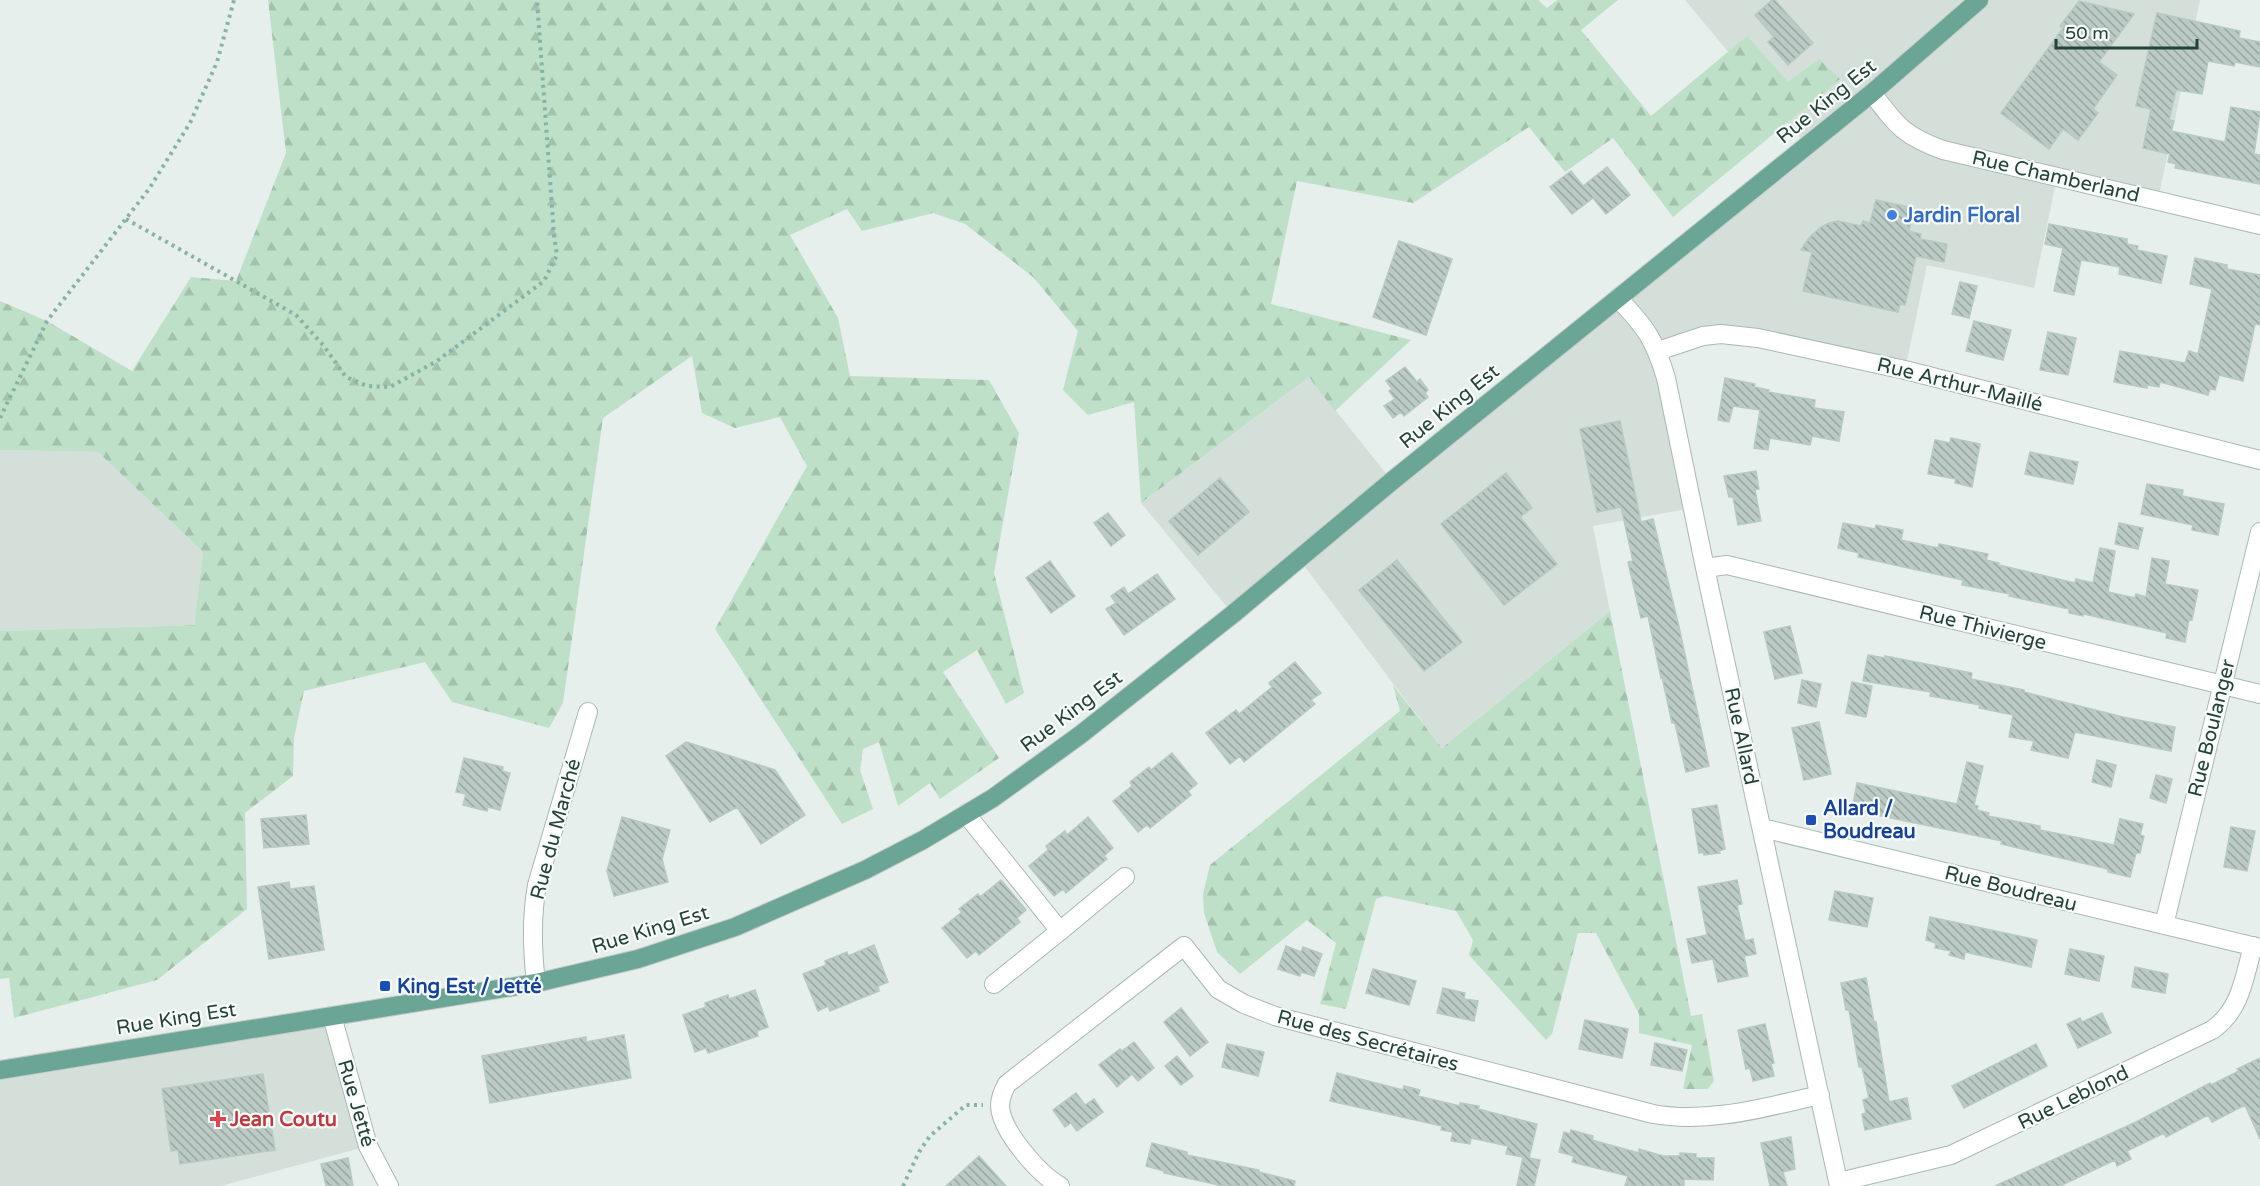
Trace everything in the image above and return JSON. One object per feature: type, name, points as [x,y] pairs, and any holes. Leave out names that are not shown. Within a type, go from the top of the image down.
[{"type":"main road","name":"Rue King Est","points":[[0,1070],[536,983],[638,959],[735,927],[865,870],[923,840],[993,798],[1080,735],[1233,614],[1392,481],[1872,93],[1979,0]]},
{"type":"street","name":"Rue Chamberland","points":[[1872,93],[1903,131],[1935,148],[2260,225]]},
{"type":"street","name":"Rue Allard","points":[[1618,298],[1644,325],[1658,351],[1666,378],[1839,1184]]},
{"type":"street","name":"Rue Arthur-Maillé","points":[[1658,351],[1703,336],[1734,335],[1758,338],[1905,370],[2260,459]]},
{"type":"street","name":"Rue Boulanger","points":[[2164,925],[2260,532]]},
{"type":"street","name":"Rue Thivierge","points":[[1705,568],[1727,565],[2260,694]]},
{"type":"street","name":"Rue du Marché","points":[[536,983],[532,930],[537,885],[588,712]]},
{"type":"street","points":[[966,814],[1060,931]]},
{"type":"street","name":"Rue Boudreau","points":[[1762,828],[2257,947]]},
{"type":"street","points":[[994,984],[1125,877]]},
{"type":"street","name":"Rue des Secrétaires","points":[[1000,1108],[1001,1095],[1007,1084],[1184,946],[1218,989],[1244,1004],[1275,1016],[1653,1114],[1694,1118],[1719,1116],[1820,1095]]},
{"type":"street","name":"Rue Leblond","points":[[1839,1184],[1951,1155],[2212,1030],[2225,1021],[2234,1009],[2257,947]]},
{"type":"street","name":"Rue Jetté","points":[[332,1016],[368,1146],[389,1186]]},
{"type":"street","points":[[1000,1108],[1004,1120],[1023,1152],[1060,1186]]},
{"type":"path","points":[[0,418],[47,321],[148,189],[190,123],[218,62],[234,0]]},
{"type":"path","points":[[126,219],[296,315],[323,345],[346,377],[367,386],[390,387],[437,361],[544,281],[557,255],[537,0]]},
{"type":"path","points":[[903,1186],[925,1141],[966,1106],[978,1104],[1000,1108]]},
{"type":"shaded area","points":[[1685,0],[2200,0],[2158,200],[2057,177],[2034,288],[1927,265],[1905,370],[1758,338],[1658,351],[1692,508],[1593,526],[1610,611],[1442,748],[1299,559],[1233,614],[1141,503],[1309,377],[1392,481],[1806,145]]},
{"type":"shaded area","points":[[0,450],[98,452],[203,552],[194,625],[0,631]]},
{"type":"shaded area","points":[[332,1016],[368,1146],[221,1186],[0,1186],[0,1070]]},
{"type":"green space","points":[[268,0],[1538,0],[1547,8],[1557,0],[1618,0],[1581,30],[1651,116],[1747,36],[1788,82],[1819,59],[1840,79],[1673,217],[1613,138],[1565,172],[1529,127],[1413,203],[1297,181],[1271,304],[1411,340],[1335,411],[1309,377],[1141,503],[1134,402],[1088,415],[1063,390],[1078,331],[1033,277],[965,224],[933,213],[862,231],[847,209],[790,235],[838,318],[850,376],[989,380],[1019,433],[994,573],[1024,693],[1006,704],[977,650],[943,672],[999,758],[940,799],[930,783],[898,806],[879,742],[863,749],[860,770],[873,809],[842,824],[715,629],[807,466],[780,417],[735,428],[702,413],[692,356],[603,418],[563,703],[549,728],[452,702],[425,662],[304,691],[294,738],[293,776],[245,813],[247,909],[157,980],[14,1018],[9,978],[0,979],[0,631],[194,625],[203,552],[98,452],[0,450],[0,301],[47,321],[132,371],[191,277],[236,281],[286,153]]},
{"type":"green space","points":[[1610,611],[1691,1016],[1702,1014],[1714,1081],[1708,1089],[1683,1089],[1692,1045],[1639,1033],[1639,1014],[1596,933],[1578,933],[1552,1034],[1546,1040],[1469,955],[1473,940],[1456,911],[1385,896],[1376,899],[1346,1009],[1320,1004],[1336,943],[1307,920],[1240,974],[1217,952],[1204,913],[1203,894],[1210,865],[1400,711],[1393,685],[1442,748]]},
{"type":"building","points":[[1775,0],[1813,43],[1788,65],[1768,42],[1774,37],[1755,15]]},
{"type":"building","points":[[2079,1],[2134,14],[2099,62],[2117,75],[2093,109],[2098,113],[2078,140],[2063,129],[2049,149],[2001,113],[2063,28],[2060,26]]},
{"type":"building","points":[[2157,13],[2240,31],[2239,38],[2260,42],[2260,67],[2235,62],[2234,66],[2208,61],[2202,94],[2176,90],[2169,120],[2174,121],[2171,131],[2225,142],[2231,107],[2260,112],[2254,154],[2260,155],[2260,184],[2175,168],[2176,164],[2168,162],[2170,154],[2143,148],[2151,109],[2136,106]]},
{"type":"building","points":[[1607,167],[1630,195],[1606,214],[1593,198],[1572,214],[1550,187],[1571,171],[1583,186]]},
{"type":"building","points":[[1876,200],[1914,208],[1909,231],[1921,234],[1920,239],[1947,244],[1944,262],[1916,256],[1905,305],[1900,304],[1898,312],[1803,291],[1812,252],[1801,250],[1809,238],[1829,223],[1838,221],[1861,226],[1863,221],[1870,223]]},
{"type":"building","points":[[2049,224],[2127,239],[2127,244],[2138,246],[2137,250],[2167,256],[2161,283],[2119,274],[2120,267],[2081,260],[2074,295],[2054,291],[2063,248],[2045,244]]},
{"type":"building","points":[[1399,241],[1452,259],[1426,335],[1373,317]]},
{"type":"building","points":[[2195,258],[2227,265],[2227,269],[2260,275],[2260,325],[2255,324],[2243,381],[2219,375],[2215,390],[2210,389],[2208,395],[2160,382],[2159,387],[2147,385],[2147,388],[2114,382],[2120,351],[2185,363],[2189,351],[2198,354],[2212,289],[2190,284]]},
{"type":"building","points":[[1960,282],[1977,286],[1969,318],[1952,314]]},
{"type":"building","points":[[1974,321],[2011,330],[2003,360],[1966,351]]},
{"type":"building","points":[[2048,332],[2076,338],[2068,375],[2040,370]]},
{"type":"building","points":[[1405,367],[1417,382],[1420,379],[1428,390],[1425,393],[1428,397],[1404,416],[1401,412],[1393,418],[1384,406],[1395,399],[1386,381]]},
{"type":"building","points":[[1725,378],[1755,384],[1754,387],[1769,390],[1768,392],[1815,400],[1814,408],[1844,412],[1839,441],[1812,436],[1810,445],[1770,438],[1768,450],[1754,448],[1760,410],[1733,406],[1729,422],[1718,420]]},
{"type":"building","points":[[1620,421],[1641,522],[1653,519],[1709,766],[1686,772],[1675,723],[1672,723],[1661,678],[1648,616],[1641,618],[1628,562],[1633,561],[1621,507],[1597,512],[1580,429]]},
{"type":"building","points":[[1951,438],[1980,444],[1972,487],[1955,483],[1956,479],[1928,474],[1935,440],[1950,443]]},
{"type":"building","points":[[2030,452],[2078,462],[2073,484],[2025,474]]},
{"type":"building","points":[[1756,471],[1759,489],[1755,490],[1761,521],[1738,525],[1733,497],[1729,497],[1724,476]]},
{"type":"building","points":[[1506,473],[1532,508],[1520,517],[1557,564],[1504,605],[1441,524]]},
{"type":"building","points":[[1220,478],[1249,512],[1198,555],[1169,521]]},
{"type":"building","points":[[2147,484],[2183,490],[2182,496],[2224,504],[2218,535],[2192,530],[2193,525],[2141,514]]},
{"type":"building","points":[[1108,513],[1125,535],[1111,546],[1094,523]]},
{"type":"building","points":[[1843,523],[1875,529],[1876,525],[1903,530],[1901,540],[1938,548],[1939,544],[1988,554],[1986,560],[1999,563],[1999,565],[2075,583],[2076,579],[2093,583],[2100,548],[2115,551],[2108,592],[2135,598],[2136,594],[2146,597],[2152,558],[2169,561],[2165,584],[2198,590],[2192,620],[2189,619],[2185,642],[2166,638],[2167,633],[2084,614],[2083,616],[2069,613],[2069,609],[1962,585],[1963,580],[1858,557],[1859,553],[1838,548]]},
{"type":"building","points":[[2119,523],[2143,528],[2138,549],[2115,544]]},
{"type":"building","points":[[1397,560],[1462,642],[1424,671],[1359,590]]},
{"type":"building","points":[[1050,561],[1075,596],[1051,613],[1026,578]]},
{"type":"building","points":[[1157,574],[1175,599],[1124,635],[1106,609],[1116,603],[1111,596],[1124,587],[1128,594]]},
{"type":"building","points":[[1790,626],[1802,673],[1775,679],[1764,632]]},
{"type":"building","points":[[1868,655],[1885,658],[1885,656],[1972,673],[1971,679],[2024,690],[2024,692],[2123,717],[2175,727],[2171,751],[2075,732],[2068,758],[2031,750],[2034,741],[2009,737],[2013,715],[1979,708],[1980,705],[1930,696],[1931,692],[1863,681]]},
{"type":"building","points":[[1295,662],[1321,693],[1311,700],[1315,704],[1244,762],[1240,756],[1230,764],[1206,733],[1236,710],[1239,714],[1272,687],[1269,683]]},
{"type":"building","points":[[1802,680],[1821,684],[1816,707],[1798,703]]},
{"type":"building","points":[[1852,682],[1872,686],[1866,717],[1846,713]]},
{"type":"building","points":[[1819,722],[1831,774],[1804,780],[1792,728]]},
{"type":"building","points":[[686,742],[775,770],[805,815],[761,844],[737,807],[710,822],[666,756]]},
{"type":"building","points":[[1172,753],[1197,784],[1188,791],[1191,795],[1150,828],[1147,825],[1138,832],[1113,801],[1132,786],[1130,782],[1149,767],[1151,770]]},
{"type":"building","points":[[464,758],[503,767],[502,771],[510,773],[500,810],[488,807],[487,811],[463,805],[466,794],[456,792]]},
{"type":"building","points":[[2097,760],[2116,765],[2111,787],[2092,782]]},
{"type":"building","points":[[1967,762],[1983,766],[1974,805],[1978,806],[1977,810],[1989,813],[1988,816],[2040,826],[2040,830],[2114,845],[2120,819],[2143,824],[2140,835],[2144,836],[2140,853],[2136,853],[2130,877],[2108,872],[2108,869],[2001,844],[2002,841],[1852,810],[1857,783],[1957,804]]},
{"type":"building","points":[[2156,775],[2172,779],[2166,803],[2150,798]]},
{"type":"building","points":[[1717,805],[1725,849],[1719,851],[1720,853],[1704,855],[1703,852],[1699,853],[1692,809]]},
{"type":"building","points":[[306,815],[309,844],[264,848],[261,819]]},
{"type":"building","points":[[622,817],[670,830],[662,859],[668,882],[614,896],[607,871]]},
{"type":"building","points":[[1088,817],[1113,848],[1104,856],[1107,859],[1066,893],[1063,889],[1054,896],[1029,866],[1048,850],[1046,846],[1065,831],[1067,835]]},
{"type":"building","points":[[2231,827],[2255,831],[2247,871],[2224,867]]},
{"type":"building","points":[[1001,880],[1026,910],[1017,918],[1020,922],[979,955],[976,951],[967,958],[942,928],[962,912],[959,909],[978,894],[980,897]]},
{"type":"building","points":[[1737,880],[1742,904],[1737,905],[1745,941],[1753,939],[1756,954],[1744,956],[1748,976],[1718,982],[1713,959],[1692,963],[1687,939],[1707,935],[1698,887]]},
{"type":"building","points":[[289,882],[290,889],[314,886],[324,950],[269,959],[258,887]]},
{"type":"building","points":[[1835,891],[1873,898],[1867,927],[1829,920]]},
{"type":"building","points":[[1930,917],[2037,940],[2031,967],[1965,952],[1964,959],[1949,955],[1951,951],[1935,948],[1936,943],[1926,940]]},
{"type":"building","points":[[874,945],[888,982],[878,986],[879,991],[830,1011],[828,1006],[818,1011],[803,974],[826,965],[825,961],[847,952],[848,956]]},
{"type":"building","points":[[1286,946],[1301,952],[1303,947],[1322,954],[1314,976],[1301,972],[1300,976],[1278,969]]},
{"type":"building","points":[[2070,949],[2104,956],[2099,981],[2065,974]]},
{"type":"building","points":[[2135,967],[2168,974],[2165,993],[2132,987]]},
{"type":"building","points":[[1373,969],[1416,981],[1409,1005],[1366,993]]},
{"type":"building","points":[[1866,978],[1874,1022],[1876,1022],[1889,1102],[1907,1098],[1911,1119],[1865,1130],[1862,1114],[1866,1113],[1863,1100],[1869,1098],[1862,1067],[1859,1067],[1849,1010],[1846,1010],[1841,983]]},
{"type":"building","points":[[1443,988],[1465,993],[1464,999],[1478,1001],[1474,1021],[1437,1013]]},
{"type":"building","points":[[755,990],[768,1027],[757,1031],[758,1036],[708,1053],[706,1048],[695,1052],[683,1015],[706,1007],[705,1003],[728,995],[729,999]]},
{"type":"building","points":[[1181,1008],[1208,1042],[1190,1056],[1164,1022]]},
{"type":"building","points":[[2102,1013],[2111,1033],[2078,1048],[2067,1024],[2080,1018],[2082,1022]]},
{"type":"building","points":[[1585,1020],[1628,1029],[1622,1058],[1579,1049]]},
{"type":"building","points":[[1765,1024],[1774,1063],[1771,1064],[1774,1076],[1753,1081],[1750,1068],[1746,1069],[1738,1030]]},
{"type":"building","points":[[624,1035],[631,1078],[490,1103],[482,1056],[586,1037],[586,1042]]},
{"type":"building","points":[[1134,1042],[1154,1068],[1138,1081],[1132,1074],[1117,1087],[1099,1065],[1120,1049],[1122,1051]]},
{"type":"building","points":[[1655,1043],[1687,1050],[1682,1071],[1651,1065]]},
{"type":"building","points":[[1227,1044],[1264,1052],[1258,1076],[1222,1067]]},
{"type":"building","points":[[2036,1044],[2047,1066],[1964,1108],[1952,1086]]},
{"type":"building","points":[[1177,1056],[1193,1076],[1181,1085],[1165,1066]]},
{"type":"building","points":[[2260,1058],[2260,1139],[2245,1105],[2212,1122],[2208,1115],[2166,1137],[2164,1133],[2127,1151],[2131,1159],[2117,1166],[2115,1160],[2060,1186],[1995,1186],[2136,1122],[2210,1083],[2211,1085],[2239,1071],[2237,1069]]},
{"type":"building","points":[[1337,1073],[1403,1090],[1404,1086],[1420,1090],[1418,1096],[1460,1106],[1460,1103],[1479,1106],[1478,1109],[1537,1124],[1529,1158],[1540,1160],[1534,1186],[1517,1186],[1523,1157],[1506,1154],[1508,1146],[1471,1138],[1470,1144],[1451,1141],[1453,1132],[1441,1130],[1442,1126],[1330,1101]]},
{"type":"building","name":"Jean Coutu","points":[[263,1074],[275,1150],[180,1164],[178,1150],[171,1151],[162,1089]]},
{"type":"building","points":[[1076,1093],[1085,1105],[1094,1099],[1103,1112],[1077,1131],[1071,1123],[1065,1127],[1053,1110]]},
{"type":"building","points":[[1571,1130],[1593,1136],[1592,1140],[1639,1153],[1639,1149],[1663,1156],[1680,1156],[1680,1153],[1696,1154],[1696,1158],[1714,1158],[1713,1180],[1684,1179],[1684,1186],[1625,1186],[1628,1176],[1572,1162],[1574,1156],[1559,1152],[1564,1132],[1570,1134]]},
{"type":"building","points":[[1791,1137],[1795,1169],[1783,1172],[1787,1186],[1770,1186],[1761,1143]]},
{"type":"building","points":[[1152,1143],[1187,1152],[1187,1155],[1259,1170],[1259,1172],[1295,1181],[1294,1186],[1223,1186],[1164,1173],[1164,1171],[1146,1166]]},
{"type":"building","points":[[979,1156],[1006,1186],[946,1186]]},
{"type":"building","points":[[348,1158],[353,1186],[326,1186],[321,1164]]},
{"type":"place","name":"Jardin Floral","points":[[1892,215]]},
{"type":"place","name":"Allard / Boudreau","points":[[1811,820]]},
{"type":"place","name":"King Est / Jetté","points":[[385,986]]},
{"type":"place","name":"Jean Coutu","points":[[218,1119]]}]
